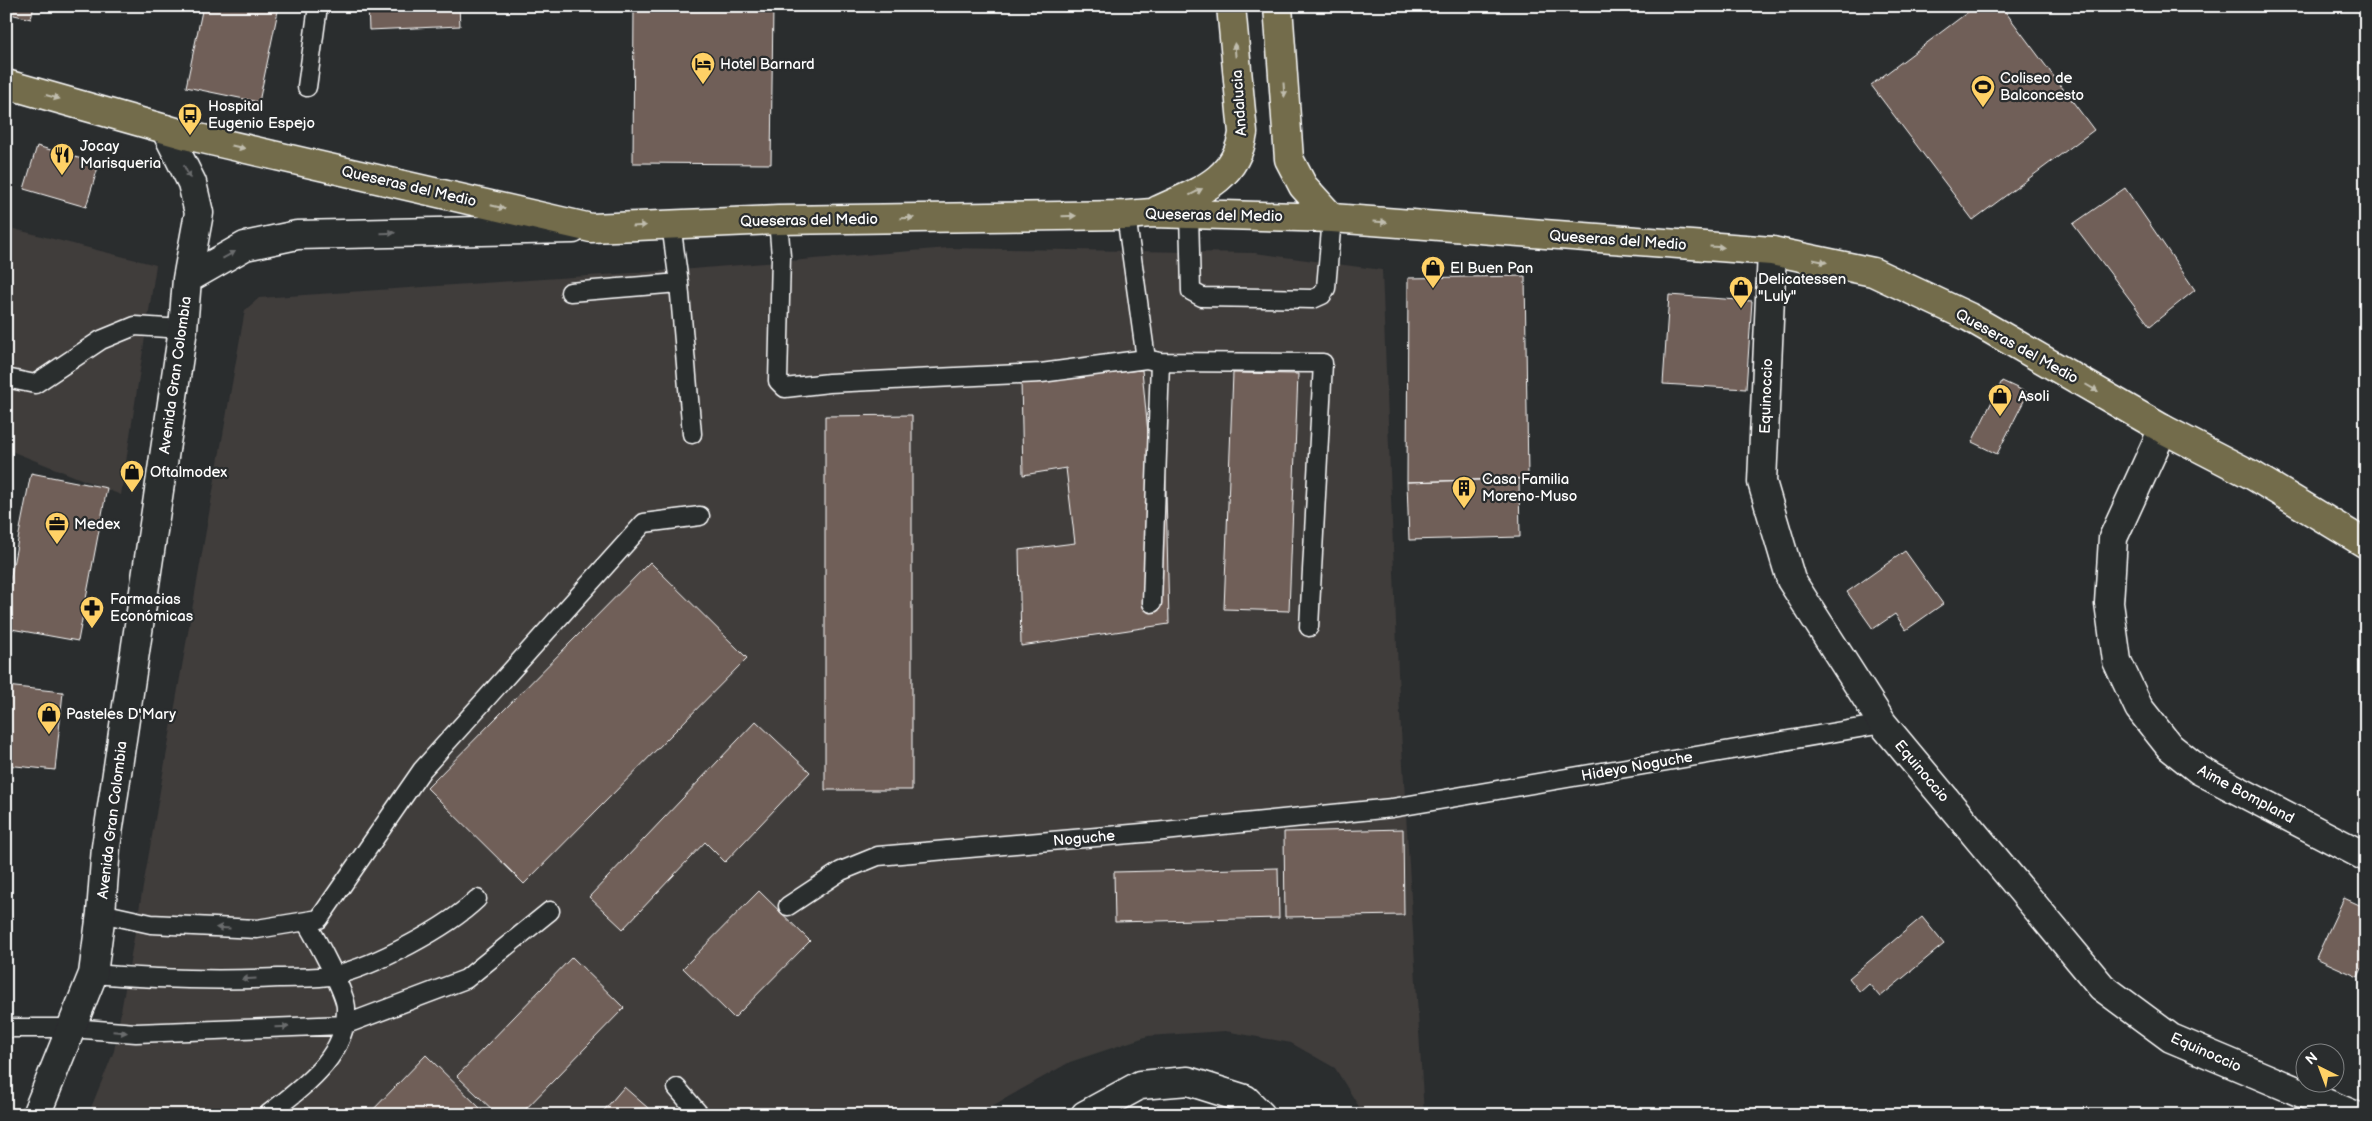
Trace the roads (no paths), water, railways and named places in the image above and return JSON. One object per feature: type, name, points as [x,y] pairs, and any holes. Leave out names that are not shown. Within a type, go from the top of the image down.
[{"type":"main road","name":"Andalucia","points":[[1152,212],[1201,190],[1225,174],[1241,144],[1242,133],[1231,6]]},
{"type":"main road","points":[[1278,6],[1290,159],[1304,186],[1332,218]]},
{"type":"main road","name":"Queseras del Medio","points":[[6,84],[190,136],[591,228],[778,220],[1126,215],[1152,212],[1332,218],[1772,251],[1873,272],[1969,317],[2163,429],[2252,475],[2366,544]]},
{"type":"main road","points":[[2252,475],[2340,510],[2366,525]]},
{"type":"street","name":"Avenida Gran Colombia","points":[[36,1115],[93,974],[101,913],[106,847],[183,329],[187,279],[198,213],[192,183],[165,129]]},
{"type":"street","name":"Avenida Gran Colombia","points":[[187,279],[245,246],[297,235],[591,228]]},
{"type":"street","name":"Equinoccio","points":[[1772,251],[1762,482],[1790,580],[1883,724],[2102,988],[2171,1038],[2354,1115]]},
{"type":"street","name":"Aime Bompland","points":[[2163,429],[2113,538],[2109,604],[2117,662],[2138,708],[2170,747],[2199,770],[2366,857]]},
{"type":"street","points":[[1085,1115],[1140,1085],[1188,1081],[1245,1099],[1261,1115]]},
{"type":"lane","points":[[307,87],[318,6]]},
{"type":"lane","points":[[1189,214],[1191,291],[1202,297],[1313,300],[1322,295],[1326,288],[1332,218]]},
{"type":"lane","points":[[1126,215],[1153,360],[1152,603]]},
{"type":"lane","points":[[778,220],[781,256],[778,381],[785,388],[829,383],[1041,373],[1153,360],[1323,364],[1309,627]]},
{"type":"lane","points":[[671,224],[679,283],[692,434]]},
{"type":"lane","points":[[570,292],[679,283]]},
{"type":"lane","points":[[6,378],[35,384],[101,340],[135,326],[183,329]]},
{"type":"lane","points":[[101,913],[151,924],[257,929],[319,919],[422,770],[644,523],[700,516]]},
{"type":"lane","name":"Hideyo Noguche","points":[[1392,808],[1883,724]]},
{"type":"lane","name":"Noguche","points":[[788,906],[841,870],[878,856],[1154,832],[1392,808]]},
{"type":"lane","points":[[93,974],[142,978],[234,980],[333,976],[398,952],[466,910],[477,899]]},
{"type":"lane","points":[[6,1028],[72,1028],[136,1033],[344,1024],[466,979],[550,911]]},
{"type":"lane","points":[[267,1115],[320,1070],[336,1050],[344,1024],[346,1007],[306,922]]},
{"type":"lane","points":[[677,1088],[700,1115]]},
{"type":"place","name":"Hotel Barnard","points":[[703,85]]},
{"type":"place","name":"Coliseo de Balconcesto","points":[[1983,108]]},
{"type":"place","name":"Hospital Eugenio Espejo","points":[[190,136]]},
{"type":"place","name":"Jocay Marisqueria","points":[[62,176]]},
{"type":"place","name":"El Buen Pan","points":[[1433,289]]},
{"type":"place","name":"Delicatessen \"Luly\"","points":[[1741,309]]},
{"type":"place","name":"Asoli","points":[[2000,417]]},
{"type":"place","name":"Oftalmodex","points":[[132,493]]},
{"type":"place","name":"Casa Familia Moreno-Muso","points":[[1464,509]]},
{"type":"place","name":"Medex","points":[[57,545]]},
{"type":"place","name":"Farmacias Económicas","points":[[92,629]]},
{"type":"place","name":"Pasteles D'Mary","points":[[49,735]]}]
